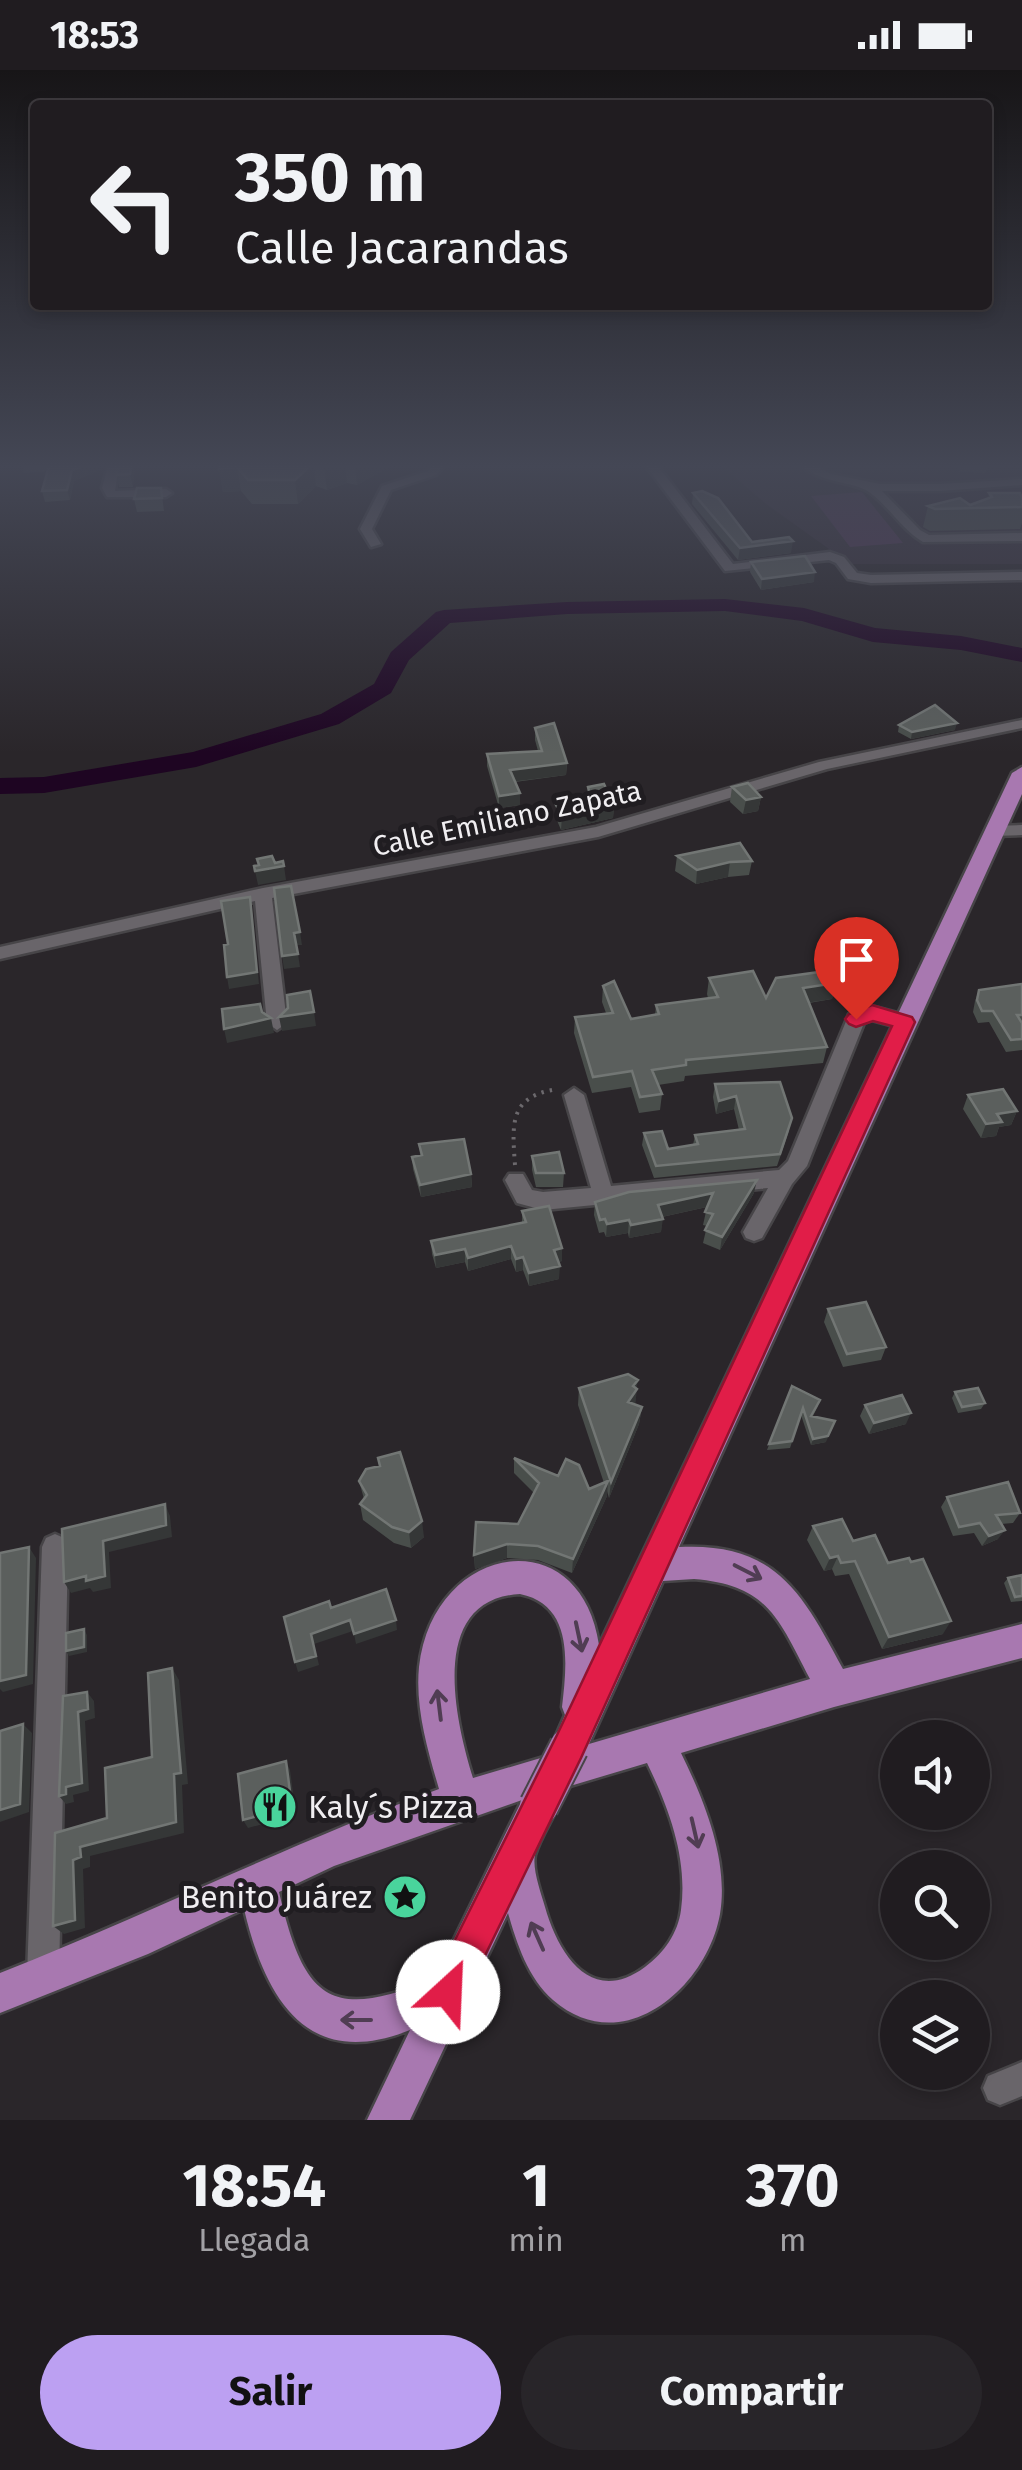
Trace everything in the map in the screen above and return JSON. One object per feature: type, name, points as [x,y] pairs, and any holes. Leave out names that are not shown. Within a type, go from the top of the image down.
[{"type":"main road","points":[[388,2120],[574,1737],[1022,773]]},
{"type":"main road","points":[[653,1565],[700,1560],[731,1563],[760,1577],[782,1597],[834,1689]]},
{"type":"main road","points":[[461,1800],[443,1734],[436,1676],[444,1636],[460,1604],[479,1586],[502,1579],[542,1581],[556,1590],[572,1612],[584,1669],[574,1737]]},
{"type":"main road","points":[[0,1994],[134,1940],[326,1850],[461,1800],[834,1689],[1022,1641]]},
{"type":"main road","points":[[514,1855],[530,1921],[548,1960],[569,1987],[599,2003],[634,1999],[665,1982],[687,1953],[700,1913],[702,1866],[680,1787],[658,1743]]},
{"type":"main road","points":[[257,1882],[272,1946],[285,1978],[304,2003],[329,2018],[379,2019],[448,1992]]},
{"type":"street","points":[[725,562],[730,568],[783,562]]},
{"type":"street","points":[[841,562],[853,576],[871,579],[1022,576]]},
{"type":"street","name":"Calle Emiliano Zapata","points":[[0,952],[263,894],[598,832],[824,766],[1022,724]]},
{"type":"street","points":[[993,831],[1022,830]]},
{"type":"street","points":[[263,894],[278,1023]]},
{"type":"street","points":[[754,1232],[785,1178],[798,1166],[856,1019],[872,1013],[904,1022]]},
{"type":"street","points":[[574,1095],[602,1194]]},
{"type":"street","points":[[516,1180],[519,1190],[534,1201],[785,1178]]},
{"type":"street","points":[[43,1977],[55,1547]]},
{"type":"path","points":[[516,1180],[512,1122],[519,1106],[540,1091],[566,1090],[574,1095]]},
{"type":"shaded area","points":[[847,562],[1022,562],[1022,564]]},
{"type":"building","points":[[751,562],[809,562],[815,572],[762,579]]},
{"type":"building","points":[[935,705],[957,723],[912,732],[899,725]]},
{"type":"building","points":[[554,723],[567,763],[510,770],[520,793],[499,796],[487,754],[542,751],[535,728]]},
{"type":"building","points":[[748,783],[761,797],[746,800],[732,787]]},
{"type":"building","points":[[604,784],[614,805],[562,816],[556,805],[591,799],[588,787]]},
{"type":"building","points":[[740,843],[752,861],[697,870],[677,856]]},
{"type":"building","points":[[272,856],[275,863],[283,861],[284,866],[255,871],[257,859]]},
{"type":"building","points":[[291,886],[300,932],[294,933],[298,954],[282,956],[274,888]]},
{"type":"building","points":[[250,897],[257,972],[227,977],[224,945],[228,944],[221,901]]},
{"type":"building","points":[[834,970],[836,983],[803,988],[827,1047],[686,1060],[686,1065],[652,1070],[662,1094],[640,1097],[632,1071],[593,1077],[575,1017],[613,1013],[603,986],[614,981],[631,1019],[659,1014],[656,1005],[718,997],[709,978],[753,971],[766,998],[776,978]]},
{"type":"building","points":[[1022,984],[1022,1015],[1017,1015],[1022,1023],[1022,1039],[1011,1040],[993,1011],[982,1011],[977,1000],[979,990]]},
{"type":"building","points":[[310,991],[314,1012],[279,1017],[288,1008],[287,995]]},
{"type":"building","points":[[260,1004],[262,1012],[271,1018],[224,1029],[222,1009]]},
{"type":"building","points":[[780,1082],[792,1118],[780,1154],[656,1166],[644,1133],[662,1131],[668,1149],[698,1144],[695,1135],[745,1129],[736,1096],[719,1101],[715,1084]]},
{"type":"building","points":[[1003,1089],[1017,1111],[997,1114],[1002,1122],[986,1124],[968,1095]]},
{"type":"building","points":[[464,1139],[471,1174],[420,1185],[412,1157],[422,1155],[419,1144]]},
{"type":"building","points":[[559,1152],[564,1173],[536,1173],[532,1156]]},
{"type":"building","points":[[757,1180],[722,1237],[705,1230],[713,1214],[705,1212],[713,1193],[658,1205],[663,1219],[631,1225],[629,1220],[607,1224],[605,1219],[600,1220],[595,1202],[629,1192]]},
{"type":"building","points":[[549,1206],[562,1248],[554,1250],[560,1266],[529,1273],[523,1257],[516,1259],[511,1246],[468,1258],[465,1249],[435,1255],[431,1241],[526,1222],[522,1211]]},
{"type":"building","points":[[866,1302],[886,1347],[847,1354],[828,1309]]},
{"type":"building","points":[[628,1374],[638,1380],[628,1402],[642,1407],[611,1482],[579,1388]]},
{"type":"building","points":[[792,1386],[820,1400],[811,1416],[835,1421],[828,1436],[813,1439],[803,1408],[792,1441],[769,1444]]},
{"type":"building","points":[[978,1388],[985,1403],[962,1407],[955,1392]]},
{"type":"building","points":[[902,1395],[911,1413],[874,1423],[865,1405]]},
{"type":"building","points":[[400,1452],[422,1521],[409,1532],[392,1527],[360,1504],[367,1495],[359,1481],[366,1469],[380,1466],[378,1458]]},
{"type":"building","points":[[514,1458],[558,1476],[566,1459],[579,1465],[589,1489],[608,1481],[573,1559],[538,1546],[507,1544],[474,1555],[476,1522],[518,1524],[539,1483]]},
{"type":"building","points":[[1008,1482],[1020,1513],[996,1515],[1005,1530],[989,1536],[980,1523],[959,1527],[947,1497]]},
{"type":"building","points":[[165,1504],[166,1525],[103,1541],[105,1576],[64,1582],[62,1529]]},
{"type":"building","points":[[842,1519],[853,1541],[875,1535],[888,1563],[923,1559],[951,1621],[889,1637],[855,1561],[841,1563],[838,1556],[830,1558],[813,1526]]},
{"type":"building","points":[[29,1547],[26,1675],[0,1681],[0,1553]]},
{"type":"building","points":[[1022,1575],[1022,1596],[1015,1597],[1008,1578]]},
{"type":"building","points":[[386,1589],[396,1620],[354,1634],[350,1620],[311,1634],[316,1656],[295,1662],[284,1617],[329,1601],[331,1608]]},
{"type":"building","points":[[84,1629],[84,1647],[66,1651],[66,1633]]},
{"type":"building","points":[[172,1668],[181,1773],[174,1774],[176,1822],[80,1847],[81,1857],[73,1860],[75,1920],[53,1926],[55,1833],[107,1818],[105,1768],[152,1757],[148,1673]]},
{"type":"building","points":[[87,1692],[88,1709],[78,1712],[82,1783],[66,1787],[66,1794],[59,1796],[63,1696]]},
{"type":"building","points":[[23,1724],[20,1804],[0,1810],[0,1731]]},
{"type":"building","points":[[286,1761],[292,1807],[243,1820],[238,1774]]},
{"type":"waterway","points":[[0,786],[44,785],[196,759],[330,719],[383,688],[399,657],[444,617],[567,608],[725,605],[804,615],[873,635],[961,643],[1022,655]]},
{"type":"place","name":"Kaly´s Pizza","points":[[275,1807]]},
{"type":"place","name":"Benito Juárez","points":[[405,1897]]},
{"type":"route","points":[[448,1992],[569,1747],[904,1022],[872,1013],[856,1019]]}]
